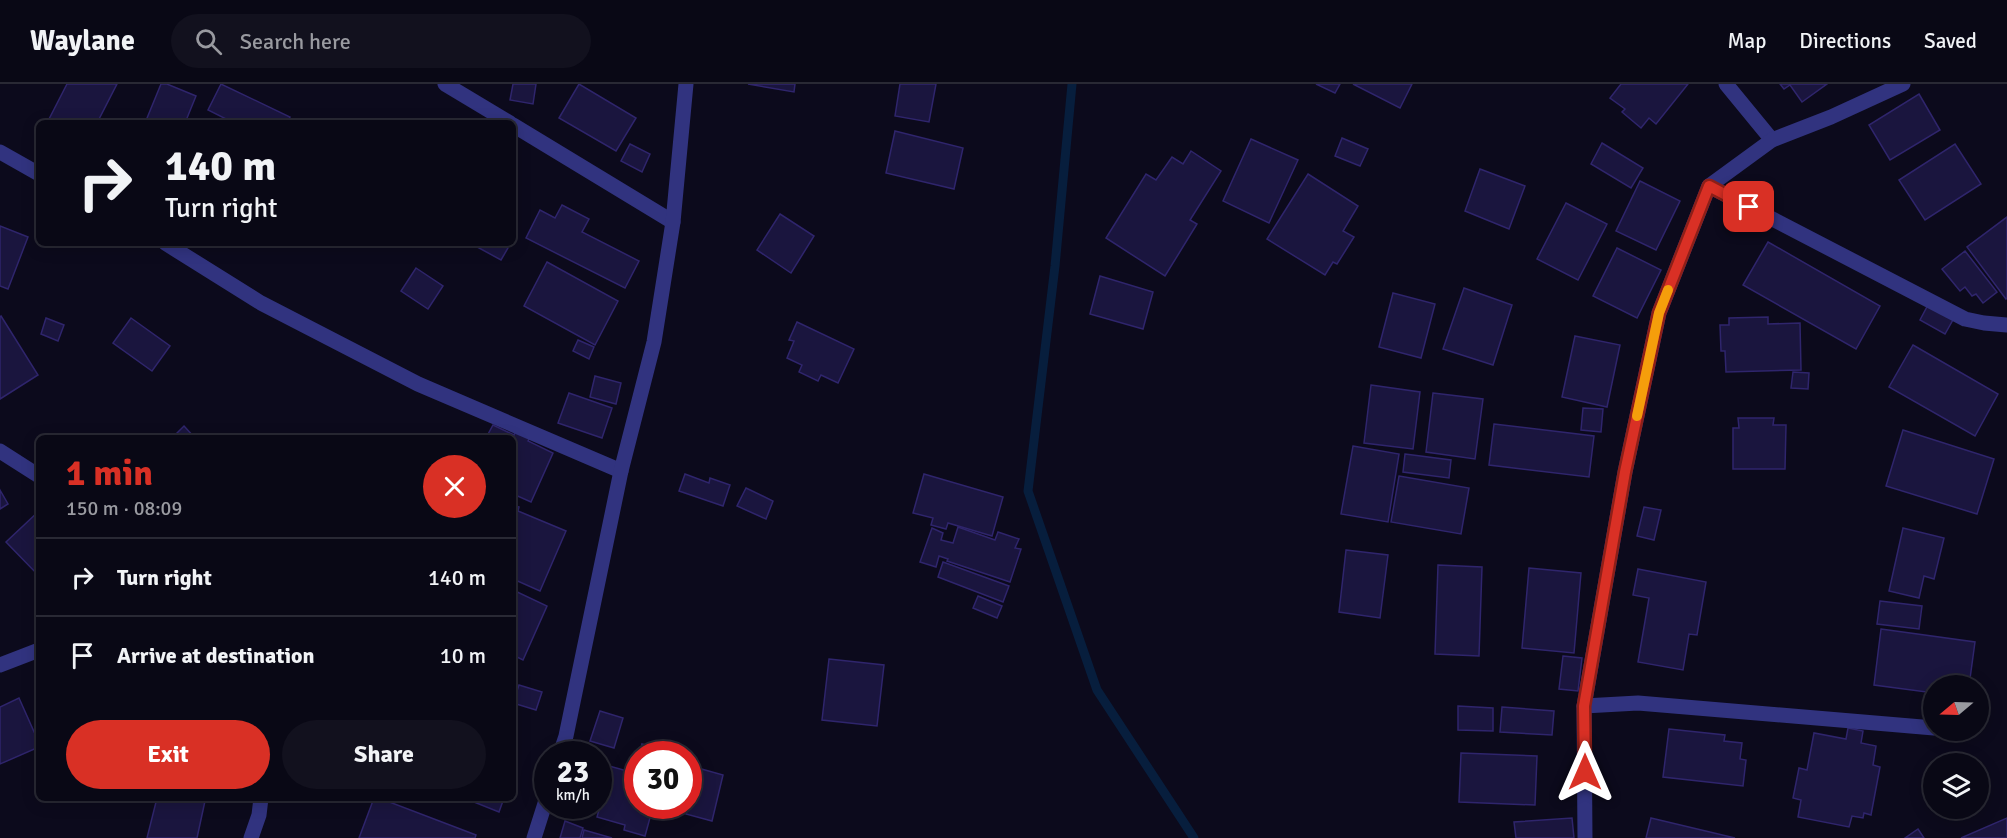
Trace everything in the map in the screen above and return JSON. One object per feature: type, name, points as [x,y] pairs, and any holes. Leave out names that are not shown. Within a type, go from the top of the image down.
[{"type":"street","points":[[445,84],[504,120]]},
{"type":"street","points":[[564,741],[621,471],[654,342],[674,222],[686,84]]},
{"type":"street","points":[[1726,84],[1772,140]]},
{"type":"street","points":[[1585,838],[1584,706],[1625,472],[1659,313],[1709,186],[1772,140],[1831,117],[1903,84]]},
{"type":"street","points":[[516,127],[674,222]]},
{"type":"street","points":[[0,152],[36,172]]},
{"type":"street","points":[[1709,186],[1965,319],[2006,325]]},
{"type":"street","points":[[170,246],[261,303],[418,384],[621,471]]},
{"type":"street","points":[[0,451],[36,474]]},
{"type":"street","points":[[0,665],[36,651]]},
{"type":"street","points":[[1584,706],[1638,703],[1923,727]]},
{"type":"street","points":[[251,838],[259,815],[261,801]]},
{"type":"street","points":[[534,838],[540,819]]},
{"type":"building","points":[[67,84],[117,84],[99,120],[49,120]]},
{"type":"building","points":[[161,84],[167,84],[196,96],[186,120],[146,120]]},
{"type":"building","points":[[221,84],[290,117],[288,120],[228,120],[208,110]]},
{"type":"building","points":[[513,84],[536,84],[533,104],[510,100]]},
{"type":"building","points":[[579,84],[636,118],[616,151],[559,118]]},
{"type":"building","points":[[748,84],[795,84],[794,92]]},
{"type":"building","points":[[900,84],[936,84],[929,122],[895,116]]},
{"type":"building","points":[[1316,84],[1340,84],[1335,93]]},
{"type":"building","points":[[1353,84],[1412,84],[1400,108]]},
{"type":"building","points":[[1621,84],[1688,84],[1656,124],[1649,118],[1641,128],[1622,112],[1625,109],[1610,98]]},
{"type":"building","points":[[1780,84],[1827,84],[1802,102],[1790,85],[1784,89]]},
{"type":"building","points":[[1919,94],[1940,130],[1890,160],[1869,125]]},
{"type":"building","points":[[895,131],[963,148],[954,189],[886,173]]},
{"type":"building","points":[[1342,138],[1368,149],[1360,166],[1335,156]]},
{"type":"building","points":[[1251,139],[1298,160],[1269,223],[1223,201]]},
{"type":"building","points":[[1602,143],[1643,168],[1631,188],[1591,164]]},
{"type":"building","points":[[630,144],[650,154],[642,172],[621,161]]},
{"type":"building","points":[[1955,144],[1981,184],[1925,220],[1899,180]]},
{"type":"building","points":[[1191,151],[1221,171],[1190,220],[1197,224],[1165,276],[1106,238],[1146,174],[1156,180],[1172,157],[1183,164]]},
{"type":"building","points":[[1480,169],[1525,186],[1509,229],[1465,211]]},
{"type":"building","points":[[1308,174],[1358,206],[1343,231],[1354,237],[1337,264],[1333,262],[1325,275],[1267,239]]},
{"type":"building","points":[[1640,181],[1680,201],[1656,250],[1616,231]]},
{"type":"building","points":[[1566,203],[1607,224],[1578,280],[1537,259]]},
{"type":"building","points":[[562,205],[589,219],[582,232],[639,261],[625,288],[526,238],[540,210],[555,218]]},
{"type":"building","points":[[780,214],[814,236],[791,273],[757,250]]},
{"type":"building","points":[[2007,217],[2007,298],[2006,299],[1967,247]]},
{"type":"building","points":[[0,226],[28,237],[8,289],[0,286]]},
{"type":"building","points":[[1768,242],[1880,306],[1856,349],[1743,285]]},
{"type":"building","points":[[475,246],[506,246],[508,248],[501,260]]},
{"type":"building","points":[[1617,248],[1661,270],[1637,318],[1593,296]]},
{"type":"building","points":[[1965,251],[1997,292],[1983,303],[1976,294],[1972,296],[1965,287],[1960,291],[1942,269]]},
{"type":"building","points":[[547,262],[618,301],[595,345],[524,306]]},
{"type":"building","points":[[416,268],[443,286],[428,309],[401,291]]},
{"type":"building","points":[[1100,276],[1153,292],[1143,329],[1090,314]]},
{"type":"building","points":[[1464,288],[1512,305],[1493,365],[1443,349]]},
{"type":"building","points":[[1393,293],[1435,304],[1421,358],[1379,347]]},
{"type":"building","points":[[1929,303],[1954,318],[1945,334],[1920,320]]},
{"type":"building","points":[[0,317],[38,375],[0,399]]},
{"type":"building","points":[[1768,317],[1768,324],[1800,323],[1801,370],[1726,372],[1725,351],[1721,351],[1720,325],[1729,325],[1729,318]]},
{"type":"building","points":[[46,318],[64,325],[58,341],[41,334]]},
{"type":"building","points":[[131,318],[170,346],[152,371],[113,343]]},
{"type":"building","points":[[797,322],[854,349],[838,383],[821,375],[818,381],[799,372],[802,365],[787,358],[794,341],[789,340]]},
{"type":"building","points":[[1575,336],[1620,345],[1607,407],[1562,397]]},
{"type":"building","points":[[578,340],[594,347],[589,359],[573,351]]},
{"type":"building","points":[[1913,345],[1998,394],[1975,436],[1889,387]]},
{"type":"building","points":[[1793,372],[1809,373],[1808,389],[1791,388]]},
{"type":"building","points":[[595,376],[621,383],[616,404],[590,397]]},
{"type":"building","points":[[1371,385],[1420,392],[1413,449],[1364,443]]},
{"type":"building","points":[[569,393],[612,408],[602,438],[558,423]]},
{"type":"building","points":[[1433,393],[1483,399],[1475,459],[1426,452]]},
{"type":"building","points":[[1583,408],[1603,409],[1601,432],[1581,430]]},
{"type":"building","points":[[1738,418],[1774,418],[1773,425],[1786,425],[1785,469],[1733,469],[1733,428],[1739,428]]},
{"type":"building","points":[[1494,424],[1594,436],[1589,477],[1489,465]]},
{"type":"building","points":[[493,425],[514,435],[488,435]]},
{"type":"building","points":[[184,426],[192,435],[175,435]]},
{"type":"building","points":[[516,430],[530,437],[528,441],[553,453],[531,502],[516,495],[516,435],[514,435]]},
{"type":"building","points":[[1903,430],[1994,459],[1977,514],[1886,486]]},
{"type":"building","points":[[1353,446],[1399,454],[1388,522],[1341,514]]},
{"type":"building","points":[[1405,454],[1451,460],[1449,478],[1403,472]]},
{"type":"building","points":[[685,474],[709,483],[710,478],[730,485],[723,506],[679,491]]},
{"type":"building","points":[[924,474],[1003,497],[992,536],[948,523],[946,529],[931,525],[933,518],[913,513]]},
{"type":"building","points":[[1399,476],[1469,488],[1461,534],[1391,522]]},
{"type":"building","points":[[746,488],[773,501],[766,519],[737,506]]},
{"type":"building","points":[[0,490],[8,504],[0,509]]},
{"type":"building","points":[[516,506],[519,507],[518,511],[566,531],[540,591],[516,580]]},
{"type":"building","points":[[1644,507],[1661,510],[1654,540],[1637,536]]},
{"type":"building","points":[[36,514],[36,573],[6,542]]},
{"type":"building","points":[[958,527],[995,540],[998,532],[1019,539],[1015,548],[1021,549],[1010,582],[947,561],[948,559],[939,556],[936,567],[920,562],[932,528],[943,533],[941,540],[953,543]]},
{"type":"building","points":[[1903,528],[1944,538],[1934,579],[1924,576],[1919,598],[1889,591]]},
{"type":"building","points":[[1346,550],[1388,555],[1380,618],[1339,612]]},
{"type":"building","points":[[943,562],[1009,586],[1003,602],[938,577]]},
{"type":"building","points":[[1438,565],[1482,567],[1479,656],[1435,654]]},
{"type":"building","points":[[1529,568],[1581,573],[1574,653],[1522,648]]},
{"type":"building","points":[[1638,569],[1706,582],[1697,635],[1689,634],[1683,670],[1638,662],[1649,598],[1633,595]]},
{"type":"building","points":[[516,591],[547,606],[523,660],[516,656]]},
{"type":"building","points":[[978,596],[1002,606],[997,618],[973,608]]},
{"type":"building","points":[[1880,601],[1922,606],[1919,629],[1877,624]]},
{"type":"building","points":[[1881,629],[1975,642],[1970,675],[1923,675],[1923,692],[1874,685]]},
{"type":"building","points":[[1563,656],[1582,658],[1578,691],[1559,689]]},
{"type":"building","points":[[829,659],[884,665],[877,726],[822,720]]},
{"type":"building","points":[[519,685],[542,692],[536,710],[516,704]]},
{"type":"building","points":[[19,698],[36,736],[36,748],[0,764],[0,707]]},
{"type":"building","points":[[1458,706],[1493,708],[1493,731],[1458,730]]},
{"type":"building","points":[[1502,707],[1554,711],[1552,735],[1500,732]]},
{"type":"building","points":[[600,711],[623,718],[614,748],[612,741],[590,741]]},
{"type":"building","points":[[1848,728],[1863,731],[1861,743],[1876,746],[1873,765],[1880,767],[1871,815],[1864,813],[1863,818],[1852,816],[1849,827],[1798,817],[1801,800],[1793,798],[1799,768],[1807,770],[1814,733],[1846,739]]},
{"type":"building","points":[[1669,729],[1725,735],[1724,741],[1742,743],[1740,759],[1746,760],[1743,786],[1663,777]]},
{"type":"building","points":[[1461,753],[1537,756],[1535,805],[1459,802]]},
{"type":"building","points":[[612,767],[624,770],[624,819],[650,819],[645,836],[624,830],[625,825],[604,819],[612,819]]},
{"type":"building","points":[[702,769],[723,775],[712,821],[702,818]]},
{"type":"building","points":[[156,801],[205,801],[197,838],[147,838]]},
{"type":"building","points":[[373,801],[387,801],[476,835],[475,838],[359,838]]},
{"type":"building","points":[[472,801],[503,801],[499,812]]},
{"type":"building","points":[[1572,818],[1574,838],[1516,838],[1514,822]]},
{"type":"building","points":[[1651,818],[1735,838],[1646,838]]},
{"type":"building","points":[[2007,818],[2007,838],[1961,838]]},
{"type":"building","points":[[565,821],[583,828],[580,838],[560,838]]},
{"type":"building","points":[[1918,829],[1924,838],[1905,838]]},
{"type":"building","points":[[584,830],[612,838],[582,838]]},
{"type":"waterway","points":[[1072,84],[1055,266],[1028,491],[1097,690],[1194,838]]},
{"type":"slow traffic","points":[[1637,416],[1659,313],[1668,290]]},
{"type":"route","points":[[1585,772],[1584,706],[1625,472],[1659,313],[1709,186],[1749,207]]}]
